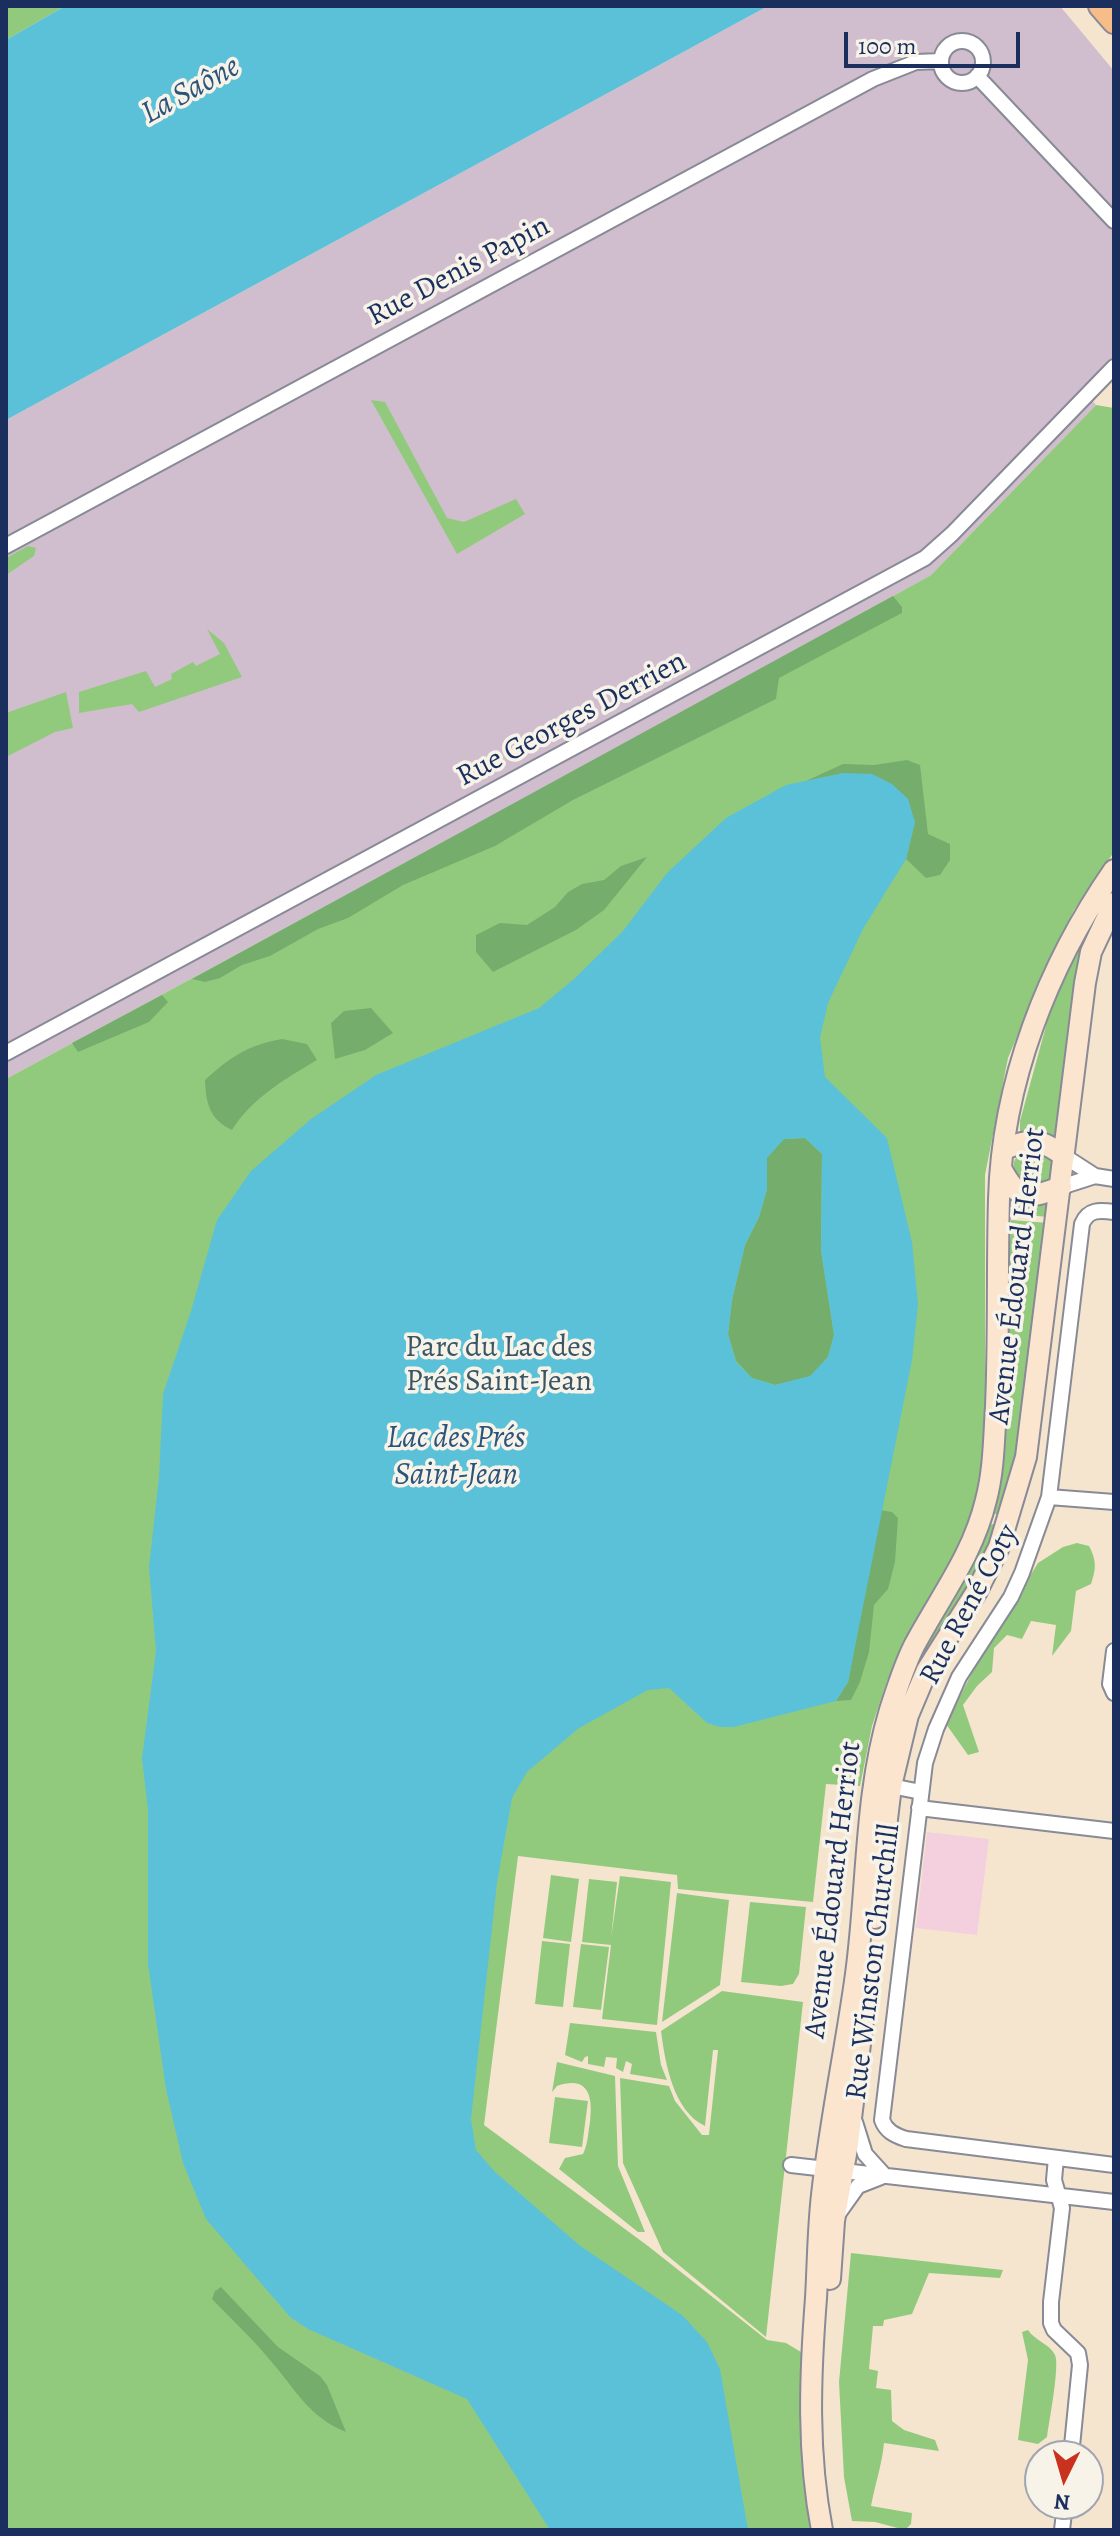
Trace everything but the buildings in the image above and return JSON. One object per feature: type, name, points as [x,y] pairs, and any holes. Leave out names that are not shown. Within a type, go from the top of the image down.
[{"type":"main road","points":[[1100,6],[1114,22]]},
{"type":"main road","name":"Avenue Édouard Herriot","points":[[835,2530],[826,2471],[823,2406],[834,2170],[878,1754],[904,1667],[956,1577],[987,1499],[998,1374],[999,1196],[1019,1068],[1061,960],[1114,870]]},
{"type":"main road","name":"Avenue Édouard Herriot","points":[[822,2530],[812,2450],[810,2382],[818,2242],[834,2170],[852,2111],[891,1786],[908,1715],[927,1670],[988,1569],[999,1547],[1018,1489],[1026,1457],[1085,983],[1091,952],[1114,903]]},
{"type":"main road","points":[[1004,1149],[1033,1140],[1050,1146],[1064,1156]]},
{"type":"main road","points":[[1002,1170],[1010,1184],[1023,1196],[1030,1197],[1061,1187]]},
{"type":"street","name":"Rue Denis Papin","points":[[6,546],[873,79],[916,62],[941,61],[949,45],[962,41],[971,43],[982,56],[982,69],[977,76]]},
{"type":"street","points":[[941,61],[945,74],[956,82],[970,81],[977,76],[1114,221]]},
{"type":"street","name":"Rue Georges Derrien","points":[[6,1053],[925,558],[1113,371]]},
{"type":"street","points":[[1064,1156],[1095,1176],[1114,1179]]},
{"type":"street","points":[[1061,1187],[1095,1176]]},
{"type":"street","name":"Rue René Coty","points":[[919,1808],[930,1745],[946,1705],[959,1677],[1011,1597],[1042,1523],[1049,1497],[1082,1224],[1090,1213],[1098,1210],[1114,1212]]},
{"type":"street","points":[[1049,1497],[1114,1502]]},
{"type":"street","points":[[1114,1651],[1110,1684],[1114,1693]]},
{"type":"street","points":[[891,1786],[921,1792]]},
{"type":"street","points":[[919,1808],[1114,1831]]},
{"type":"street","name":"Rue Winston Churchill","points":[[919,1808],[882,2120],[885,2128],[906,2139],[1114,2165]]},
{"type":"street","name":"Avenue Édouard Herriot","points":[[852,2111],[865,2154],[885,2176]]},
{"type":"street","points":[[1056,2158],[1054,2180],[1062,2208],[1050,2316],[1054,2330],[1078,2353],[1080,2365],[1073,2440]]},
{"type":"street","points":[[791,2165],[1114,2202]]},
{"type":"street","points":[[834,2221],[858,2186],[885,2176]]},
{"type":"shaded area","points":[[768,6],[1060,6],[1114,71],[1114,359],[1083,390],[1096,405],[931,575],[6,1079],[6,420]]},
{"type":"shaded area","points":[[927,1832],[989,1839],[977,1935],[916,1928]]},
{"type":"green space","points":[[6,6],[65,6],[6,40]]},
{"type":"green space","points":[[371,400],[385,402],[447,518],[464,522],[516,499],[525,514],[457,554]]},
{"type":"green space","name":"Parc du Lac des Prés Saint-Jean","points":[[1096,405],[1114,408],[1114,852],[1074,910],[1008,1058],[985,1175],[985,1414],[980,1484],[972,1512],[941,1582],[887,1681],[872,1726],[860,1786],[826,1784],[813,1902],[678,1889],[677,1875],[518,1856],[484,2125],[648,2246],[767,2340],[786,2343],[801,2352],[814,2530],[6,2530],[6,1079],[931,575]]},
{"type":"green space","points":[[28,546],[36,548],[34,556],[6,575],[6,558]]},
{"type":"green space","points":[[893,596],[902,607],[902,613],[779,678],[776,699],[573,800],[495,846],[403,885],[348,918],[318,929],[270,956],[242,965],[220,978],[205,982],[192,979]]},
{"type":"green space","points":[[207,629],[224,643],[242,677],[139,712],[132,704],[79,713],[79,692],[146,671],[155,687],[172,679],[171,674],[193,662],[196,666],[220,654]]},
{"type":"green space","points":[[66,692],[73,728],[55,732],[6,757],[6,713]]},
{"type":"green space","points":[[907,760],[920,765],[928,834],[950,844],[950,860],[940,875],[926,878],[906,859],[915,821],[806,781],[843,764],[874,765]]},
{"type":"green space","points":[[647,857],[604,910],[576,930],[493,972],[476,952],[476,935],[500,923],[527,925],[582,884],[604,880],[621,866]]},
{"type":"green space","points":[[1105,895],[1054,1139],[1020,1132],[1020,1121],[1052,1004],[1068,958]]},
{"type":"green space","points":[[162,995],[168,1002],[149,1022],[78,1052],[72,1043]]},
{"type":"green space","points":[[371,1008],[393,1033],[365,1050],[335,1059],[331,1023],[344,1011]]},
{"type":"green space","points":[[282,1039],[307,1044],[317,1060],[259,1099],[232,1130],[224,1126],[210,1110],[205,1080],[240,1053]]},
{"type":"green space","points":[[805,1138],[822,1154],[821,1250],[834,1335],[828,1357],[810,1377],[775,1385],[752,1378],[736,1361],[728,1334],[732,1300],[745,1245],[759,1217],[767,1189],[767,1157],[784,1139]]},
{"type":"green space","points":[[1039,1147],[1055,1163],[1050,1179],[1030,1189],[1013,1174],[1014,1162],[1018,1153]]},
{"type":"green space","points":[[1015,1200],[1049,1203],[1047,1217],[1011,1213]]},
{"type":"green space","points":[[1011,1220],[1048,1223],[1019,1454],[1006,1514],[995,1514],[989,1519],[1002,1406]]},
{"type":"green space","points":[[880,1510],[892,1512],[898,1518],[895,1562],[888,1589],[874,1605],[869,1652],[860,1682],[851,1700],[836,1701],[848,1682]]},
{"type":"green space","points":[[1002,1524],[898,1725],[907,1674],[980,1527]]},
{"type":"green space","points":[[1077,1543],[1089,1546],[1095,1569],[1091,1584],[1076,1591],[1071,1631],[1052,1656],[1056,1625],[1031,1621],[1022,1639],[1007,1635],[994,1648],[992,1672],[963,1705],[979,1752],[968,1755],[946,1724],[982,1653],[1038,1563],[1063,1547]]},
{"type":"green space","points":[[551,1875],[579,1879],[571,1942],[543,1938]]},
{"type":"green space","points":[[620,1876],[671,1882],[657,2025],[602,2019],[611,1945],[582,1942],[589,1879],[617,1882],[611,1938]]},
{"type":"green space","points":[[677,1893],[729,1900],[720,1985],[662,2022]]},
{"type":"green space","points":[[750,1902],[806,1907],[799,1974],[793,1984],[781,1986],[741,1982]]},
{"type":"green space","points":[[542,1941],[570,1944],[563,2007],[535,2004]]},
{"type":"green space","points":[[581,1944],[609,1947],[601,2010],[573,2007]]},
{"type":"green space","points":[[722,1991],[803,2002],[766,2337],[663,2252],[623,2163],[620,2078],[669,2086],[675,2101],[702,2135],[709,2135],[718,2050],[713,2050],[705,2126],[694,2119],[678,2098],[668,2071],[661,2031]]},
{"type":"green space","points":[[570,2023],[656,2032],[661,2065],[667,2080],[630,2074],[632,2064],[626,2061],[623,2072],[616,2068],[617,2058],[606,2057],[604,2067],[588,2064],[588,2056],[582,2062],[565,2055]]},
{"type":"green space","points":[[557,2062],[615,2076],[618,2166],[645,2232],[638,2232],[559,2169],[565,2158],[583,2154],[588,2138],[591,2104],[587,2090],[576,2083],[557,2086],[552,2092]]},
{"type":"green space","points":[[555,2097],[588,2101],[582,2147],[549,2143]]},
{"type":"green space","points":[[851,2253],[1003,2270],[1000,2278],[929,2273],[912,2314],[884,2320],[883,2326],[873,2326],[869,2369],[878,2371],[876,2388],[891,2390],[892,2421],[904,2430],[935,2440],[939,2451],[884,2443],[871,2506],[912,2513],[911,2524],[905,2530],[875,2522],[852,2521],[844,2477],[839,2382]]},
{"type":"green space","points":[[221,2287],[278,2347],[320,2376],[327,2385],[346,2432],[312,2410],[256,2344],[212,2299]]},
{"type":"green space","points":[[1028,2330],[1055,2355],[1055,2381],[1047,2437],[1043,2440],[1018,2440],[1028,2360],[1022,2332]]},
{"type":"water","name":"La Saône","points":[[65,6],[768,6],[6,420],[6,40]]},
{"type":"water","name":"Lac des Prés Saint-Jean","points":[[843,773],[872,774],[892,784],[908,799],[915,822],[906,859],[863,929],[828,1003],[820,1038],[825,1077],[887,1138],[912,1242],[918,1304],[912,1360],[848,1682],[836,1701],[734,1727],[720,1727],[707,1723],[669,1688],[648,1690],[579,1728],[527,1772],[512,1798],[497,1883],[471,2119],[476,2150],[494,2171],[579,2245],[682,2315],[707,2342],[720,2369],[748,2530],[550,2530],[467,2399],[308,2329],[290,2317],[206,2219],[183,2163],[166,2089],[148,1964],[148,1810],[142,1758],[156,1651],[149,1567],[159,1477],[163,1394],[217,1220],[251,1171],[311,1119],[376,1075],[539,1008],[623,931],[667,873],[726,818],[786,785]],"holes":[[[805,1138],[822,1154],[821,1250],[834,1335],[828,1357],[810,1376],[775,1385],[752,1378],[736,1362],[728,1334],[732,1300],[745,1245],[759,1217],[767,1189],[767,1158],[784,1139]]]}]
